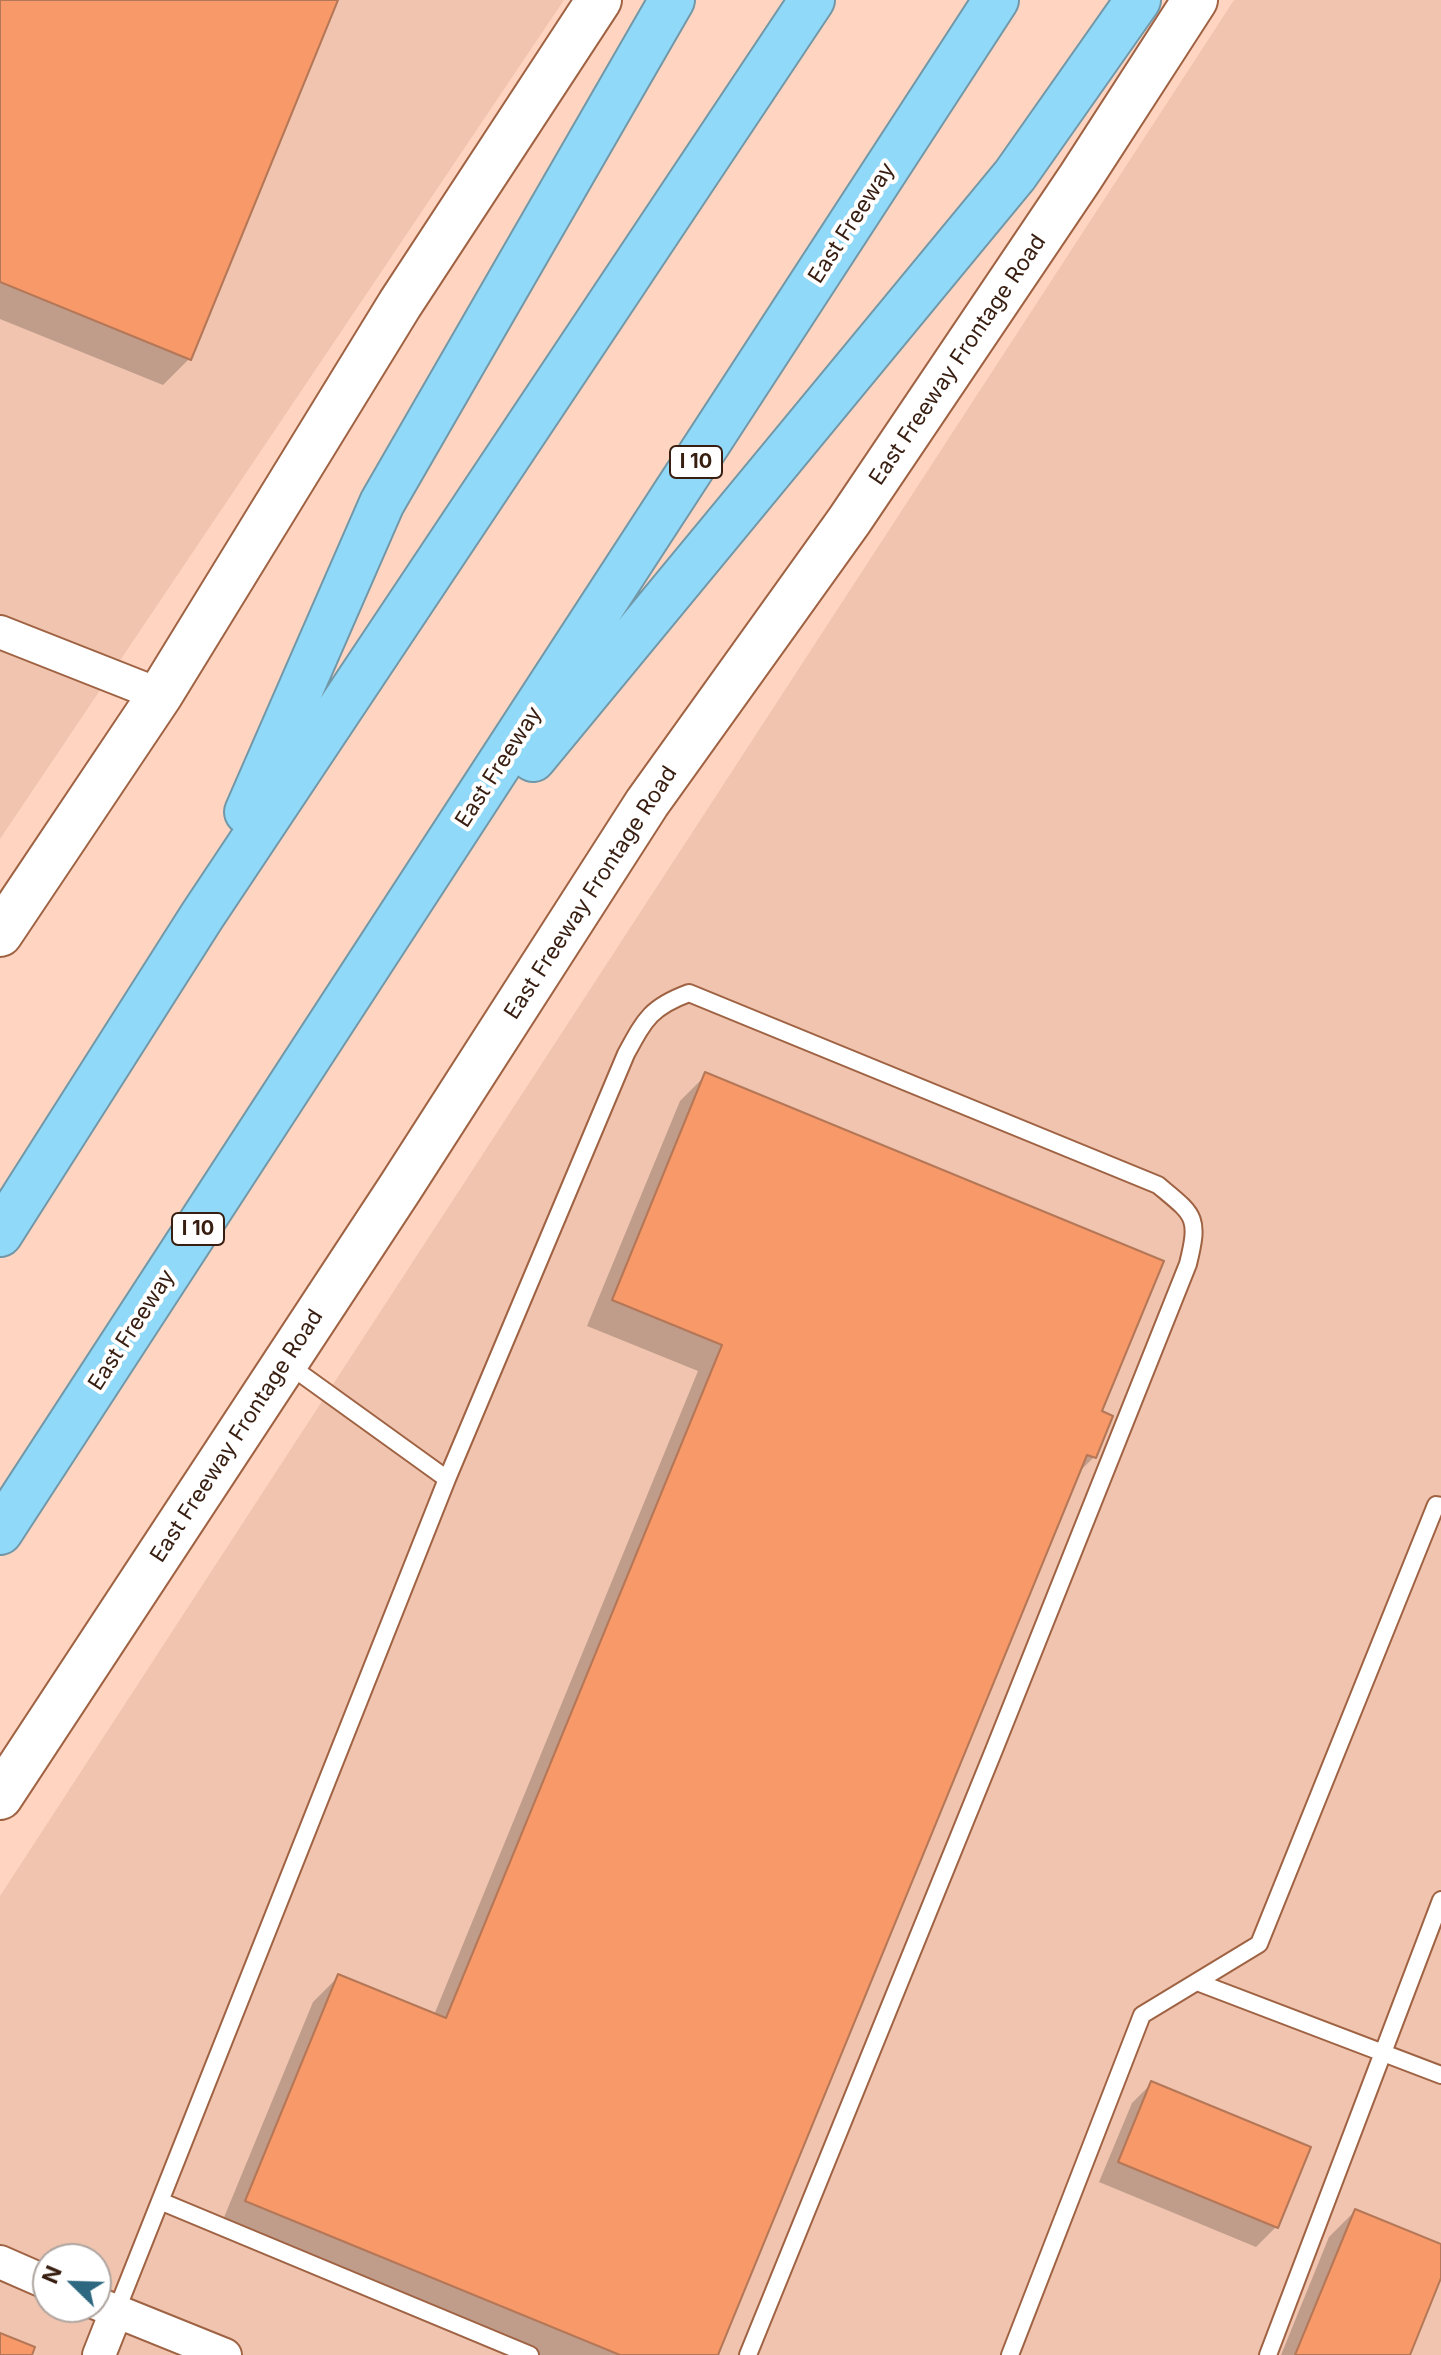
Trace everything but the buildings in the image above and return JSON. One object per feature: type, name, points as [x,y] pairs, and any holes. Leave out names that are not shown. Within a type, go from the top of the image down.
[{"type":"highway","points":[[202,916],[382,503],[672,0]]},
{"type":"highway","points":[[0,1234],[202,916],[812,0]]},
{"type":"highway","name":"East Freeway","points":[[0,1532],[996,0]]},
{"type":"highway","points":[[397,925],[1015,175],[1138,0]]},
{"type":"main road","points":[[0,934],[160,695],[400,304],[599,0]]},
{"type":"main road","name":"East Freeway Frontage Road","points":[[0,1797],[647,803],[858,508],[1080,178],[1195,0]]},
{"type":"street","points":[[0,632],[160,695]]},
{"type":"street","points":[[0,2262],[32,2276]]},
{"type":"street","points":[[112,2310],[225,2355]]},
{"type":"street","points":[[99,2355],[104,2323]]},
{"type":"lane","points":[[112,2296],[160,2201],[447,1479],[626,1054],[641,1026],[660,1005],[689,993],[1158,1185],[1190,1212],[1195,1236],[1188,1264],[748,2355]]},
{"type":"lane","points":[[286,1362],[447,1479]]},
{"type":"lane","points":[[1010,2355],[1142,2015],[1259,1944],[1436,1505],[1441,1506]]},
{"type":"lane","points":[[1268,2355],[1441,1900]]},
{"type":"lane","points":[[1197,1982],[1441,2075]]},
{"type":"lane","points":[[160,2201],[530,2355]]},
{"type":"shaded area","points":[[0,0],[564,0],[0,839]]},
{"type":"shaded area","points":[[1234,0],[1441,0],[1441,2355],[0,2355],[0,1896]]}]
